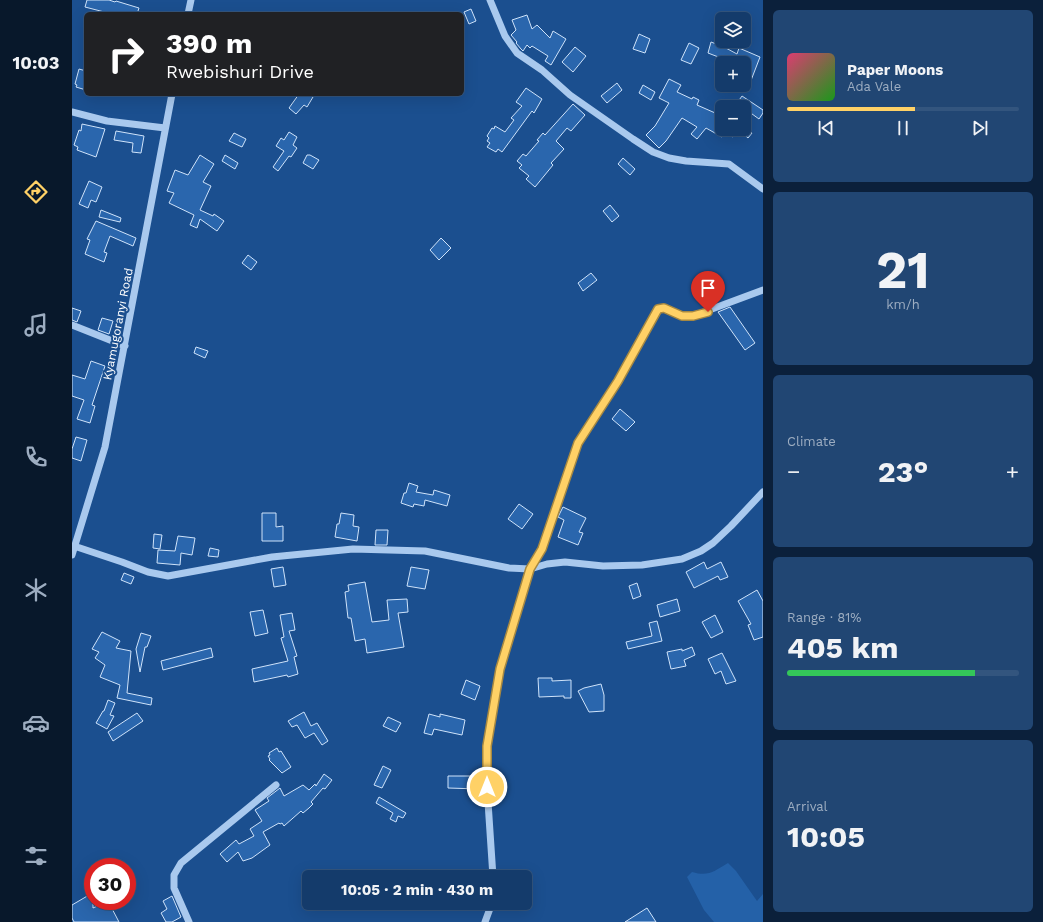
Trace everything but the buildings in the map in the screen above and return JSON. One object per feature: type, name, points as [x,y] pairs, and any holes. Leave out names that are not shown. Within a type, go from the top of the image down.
[{"type":"street","points":[[188,12],[191,0]]},
{"type":"street","points":[[490,0],[505,36],[517,53],[542,70],[570,95],[633,139],[654,152],[669,158],[686,161],[719,162],[729,164],[763,189]]},
{"type":"street","name":"Kyamugoranyi Road","points":[[72,555],[105,447],[172,96]]},
{"type":"street","points":[[72,112],[107,121],[165,128]]},
{"type":"street","points":[[493,870],[487,787],[487,746],[500,669],[530,569],[542,549],[578,443],[618,381],[658,309],[664,308],[682,316],[693,316],[763,290]]},
{"type":"street","points":[[72,325],[125,346]]},
{"type":"street","points":[[74,546],[148,572],[168,576],[272,557],[353,549],[425,551],[509,568],[530,569],[547,564],[565,562],[603,566],[634,565],[682,559],[701,551],[713,543],[763,492]]},
{"type":"street","points":[[189,922],[174,888],[174,875],[181,863],[276,785]]},
{"type":"street","points":[[485,922],[489,910]]},
{"type":"shaded area","points":[[728,863],[736,871],[757,901],[763,894],[763,922],[714,922],[704,910],[687,877],[692,872],[703,874],[715,871]]},
{"type":"route","points":[[487,787],[487,746],[500,669],[530,569],[542,549],[578,443],[618,381],[658,309],[664,308],[675,314],[687,317],[708,312]]}]
